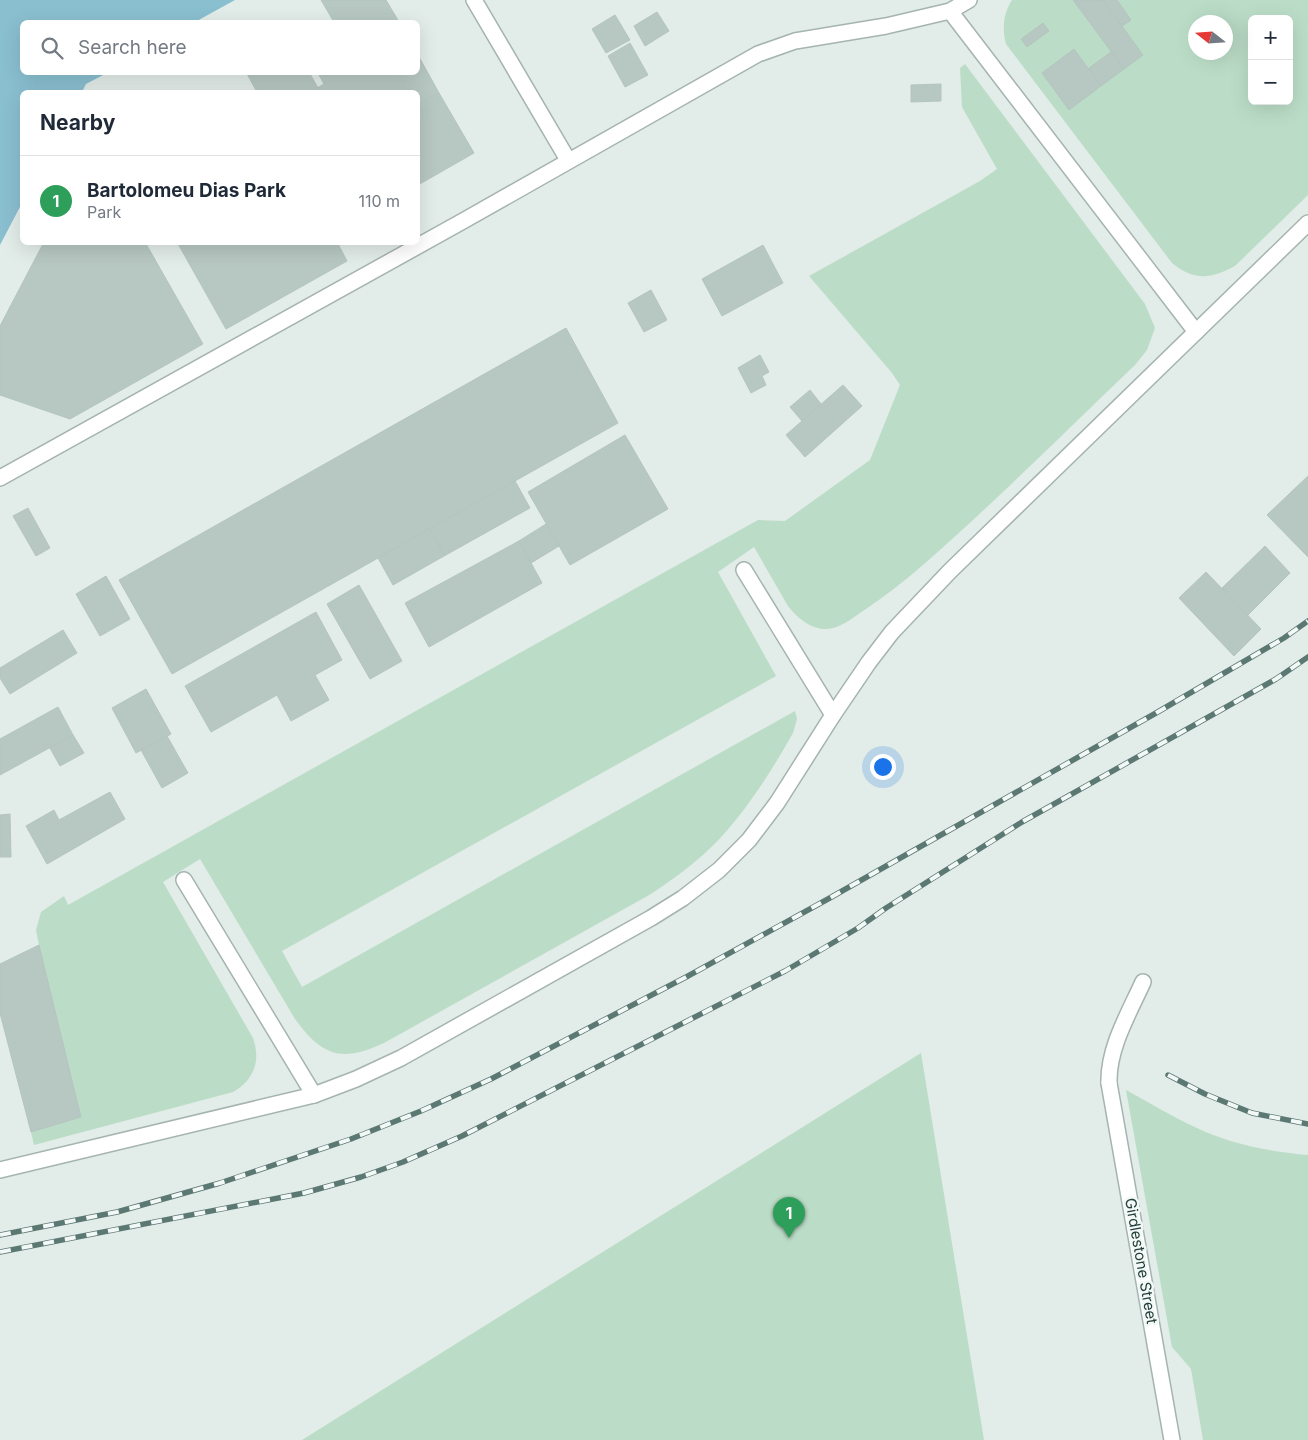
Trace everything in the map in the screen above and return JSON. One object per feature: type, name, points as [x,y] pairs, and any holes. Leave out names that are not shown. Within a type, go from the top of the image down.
[{"type":"street","points":[[474,0],[568,160]]},
{"type":"street","points":[[420,245],[758,54],[795,41],[893,24],[950,11],[968,0]]},
{"type":"street","points":[[950,11],[1196,332]]},
{"type":"street","points":[[0,1170],[314,1095],[356,1079],[401,1058],[652,918],[683,898],[718,870],[749,840],[777,803],[869,662],[898,625],[950,571],[1308,223]]},
{"type":"street","points":[[0,478],[420,245]]},
{"type":"street","points":[[744,570],[833,715]]},
{"type":"street","points":[[184,880],[314,1095]]},
{"type":"street","name":"Girdlestone Street","points":[[1143,982],[1119,1037],[1111,1061],[1109,1083],[1172,1440]]},
{"type":"green space","points":[[1012,0],[1308,0],[1308,195],[1235,266],[1210,276],[1195,275],[1180,269],[1172,263],[1006,44],[1004,22]]},
{"type":"green space","points":[[965,64],[1145,304],[1155,328],[1147,350],[1135,365],[1004,491],[923,565],[878,600],[841,625],[826,629],[813,627],[797,616],[788,606],[754,547],[718,572],[776,676],[282,951],[302,987],[795,711],[797,719],[793,733],[764,781],[741,813],[717,842],[685,870],[664,885],[384,1043],[356,1053],[344,1054],[324,1048],[314,1041],[295,1019],[200,859],[163,882],[253,1038],[256,1062],[251,1076],[233,1092],[34,1145],[31,1132],[81,1117],[36,930],[41,912],[64,896],[68,905],[758,520],[785,521],[870,460],[900,385],[892,373],[809,276],[980,181],[997,169],[962,107],[960,68]]},
{"type":"green space","points":[[921,1053],[984,1440],[302,1440]]},
{"type":"green space","points":[[1126,1090],[1188,1124],[1223,1139],[1280,1152],[1308,1155],[1308,1440],[1203,1440],[1191,1369],[1172,1347]]},
{"type":"water","points":[[0,0],[235,0],[199,20],[20,20],[20,75],[103,75],[86,84],[83,90],[20,90],[20,207],[0,245]]},
{"type":"building","points":[[321,0],[386,0],[398,20],[333,20]]},
{"type":"building","points":[[1073,0],[1103,0],[1143,55],[1124,69]]},
{"type":"building","points":[[1103,0],[1117,0],[1131,20],[1122,26]]},
{"type":"building","points":[[657,12],[669,31],[645,46],[634,26]]},
{"type":"building","points":[[615,15],[630,40],[606,53],[592,29]]},
{"type":"building","points":[[1043,23],[1049,31],[1027,47],[1021,39]]},
{"type":"building","points":[[630,43],[648,75],[625,87],[608,56]]},
{"type":"building","points":[[1074,49],[1101,86],[1069,110],[1042,73]]},
{"type":"building","points":[[1111,52],[1124,69],[1101,86],[1089,68]]},
{"type":"building","points":[[420,59],[439,93],[420,104],[420,90],[314,90],[324,84],[319,75],[420,75]]},
{"type":"building","points":[[248,75],[311,75],[318,88],[314,90],[256,90]]},
{"type":"building","points":[[941,84],[941,101],[911,102],[911,85]]},
{"type":"building","points":[[439,93],[474,153],[420,184],[420,104]]},
{"type":"building","points":[[42,245],[147,245],[203,344],[70,419],[0,395],[0,326]]},
{"type":"building","points":[[179,245],[339,245],[347,261],[226,329]]},
{"type":"building","points":[[763,245],[783,283],[722,316],[702,279]]},
{"type":"building","points":[[651,290],[667,320],[644,332],[628,303]]},
{"type":"building","points":[[566,328],[618,423],[172,674],[119,580]]},
{"type":"building","points":[[760,355],[769,372],[762,376],[766,385],[751,393],[738,368]]},
{"type":"building","points":[[843,385],[862,406],[805,457],[786,435]]},
{"type":"building","points":[[810,390],[821,404],[802,421],[790,407]]},
{"type":"building","points":[[625,435],[668,509],[570,565],[528,492]]},
{"type":"building","points":[[1308,476],[1308,557],[1267,515]]},
{"type":"building","points":[[515,481],[530,508],[444,556],[429,529]]},
{"type":"building","points":[[28,508],[50,548],[36,556],[13,516]]},
{"type":"building","points":[[546,524],[559,546],[531,563],[519,541]]},
{"type":"building","points":[[429,529],[444,556],[393,585],[378,558]]},
{"type":"building","points":[[519,541],[542,583],[429,647],[405,603]]},
{"type":"building","points":[[1265,546],[1290,573],[1246,617],[1220,590]]},
{"type":"building","points":[[1206,572],[1261,629],[1234,656],[1179,598]]},
{"type":"building","points":[[106,576],[130,619],[100,636],[76,594]]},
{"type":"building","points":[[359,585],[402,661],[370,679],[327,604]]},
{"type":"building","points":[[316,612],[342,660],[315,675],[329,700],[291,721],[277,695],[211,732],[185,686]]},
{"type":"building","points":[[63,630],[77,653],[10,694],[0,678],[0,668]]},
{"type":"building","points":[[146,689],[171,734],[136,753],[112,708]]},
{"type":"building","points":[[58,707],[73,735],[0,775],[0,739]]},
{"type":"building","points":[[73,735],[84,753],[60,766],[50,748]]},
{"type":"building","points":[[167,736],[188,773],[162,788],[141,750]]},
{"type":"building","points":[[110,792],[125,819],[47,864],[26,826],[54,810],[59,820]]},
{"type":"building","points":[[10,814],[11,857],[0,857],[0,815]]},
{"type":"building","points":[[39,945],[81,1117],[31,1132],[0,1013],[0,964]]},
{"type":"railway","points":[[0,1235],[117,1212],[220,1183],[351,1139],[421,1111],[491,1079],[688,976],[828,899],[1156,713],[1284,638],[1308,621]]},
{"type":"railway","points":[[0,1252],[304,1193],[361,1177],[403,1162],[462,1136],[785,971],[858,928],[886,908],[1022,822],[1276,679],[1308,657]]},
{"type":"railway","points":[[1168,1075],[1205,1094],[1252,1113],[1308,1124]]},
{"type":"place","name":"Bartolomeu Dias Park","points":[[789,1238]]}]
